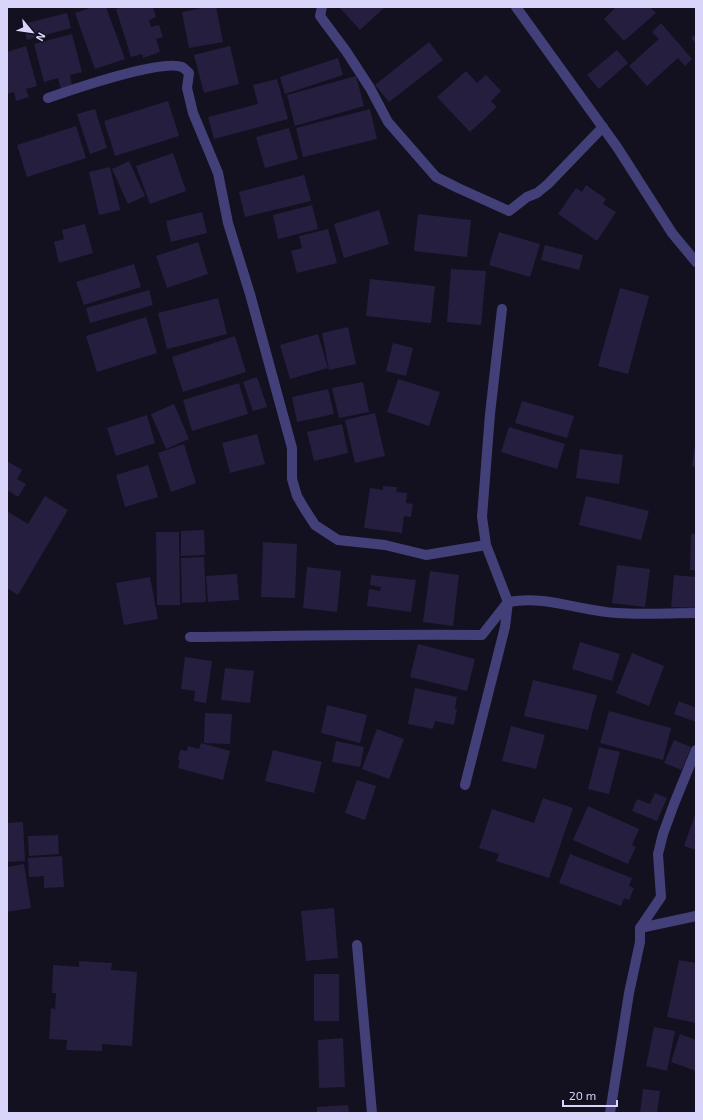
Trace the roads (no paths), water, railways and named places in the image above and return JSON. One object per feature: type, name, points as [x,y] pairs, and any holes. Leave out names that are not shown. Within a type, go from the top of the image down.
[{"type":"street","points":[[322,7],[320,16],[346,51],[370,88],[388,122],[422,162],[436,177],[509,210],[527,197],[537,193],[548,184],[603,127]]},
{"type":"street","points":[[516,7],[617,147],[672,233],[696,262]]},
{"type":"street","points":[[48,98],[127,74],[160,67],[182,67],[189,73],[187,88],[193,113],[218,173],[228,223],[250,294],[292,448],[292,479],[297,496],[304,508],[316,525],[338,540],[385,545],[426,555],[486,545]]},
{"type":"street","points":[[465,785],[505,627],[508,602],[486,545],[482,517],[490,414],[502,309]]},
{"type":"street","points":[[190,637],[391,634],[482,635],[508,602],[522,599],[556,602],[616,613],[696,613]]},
{"type":"street","points":[[610,1113],[629,993],[640,942],[640,928],[661,897],[658,854],[663,834],[696,750]]},
{"type":"street","points":[[640,928],[696,916]]},
{"type":"street","points":[[357,945],[372,1113]]}]
